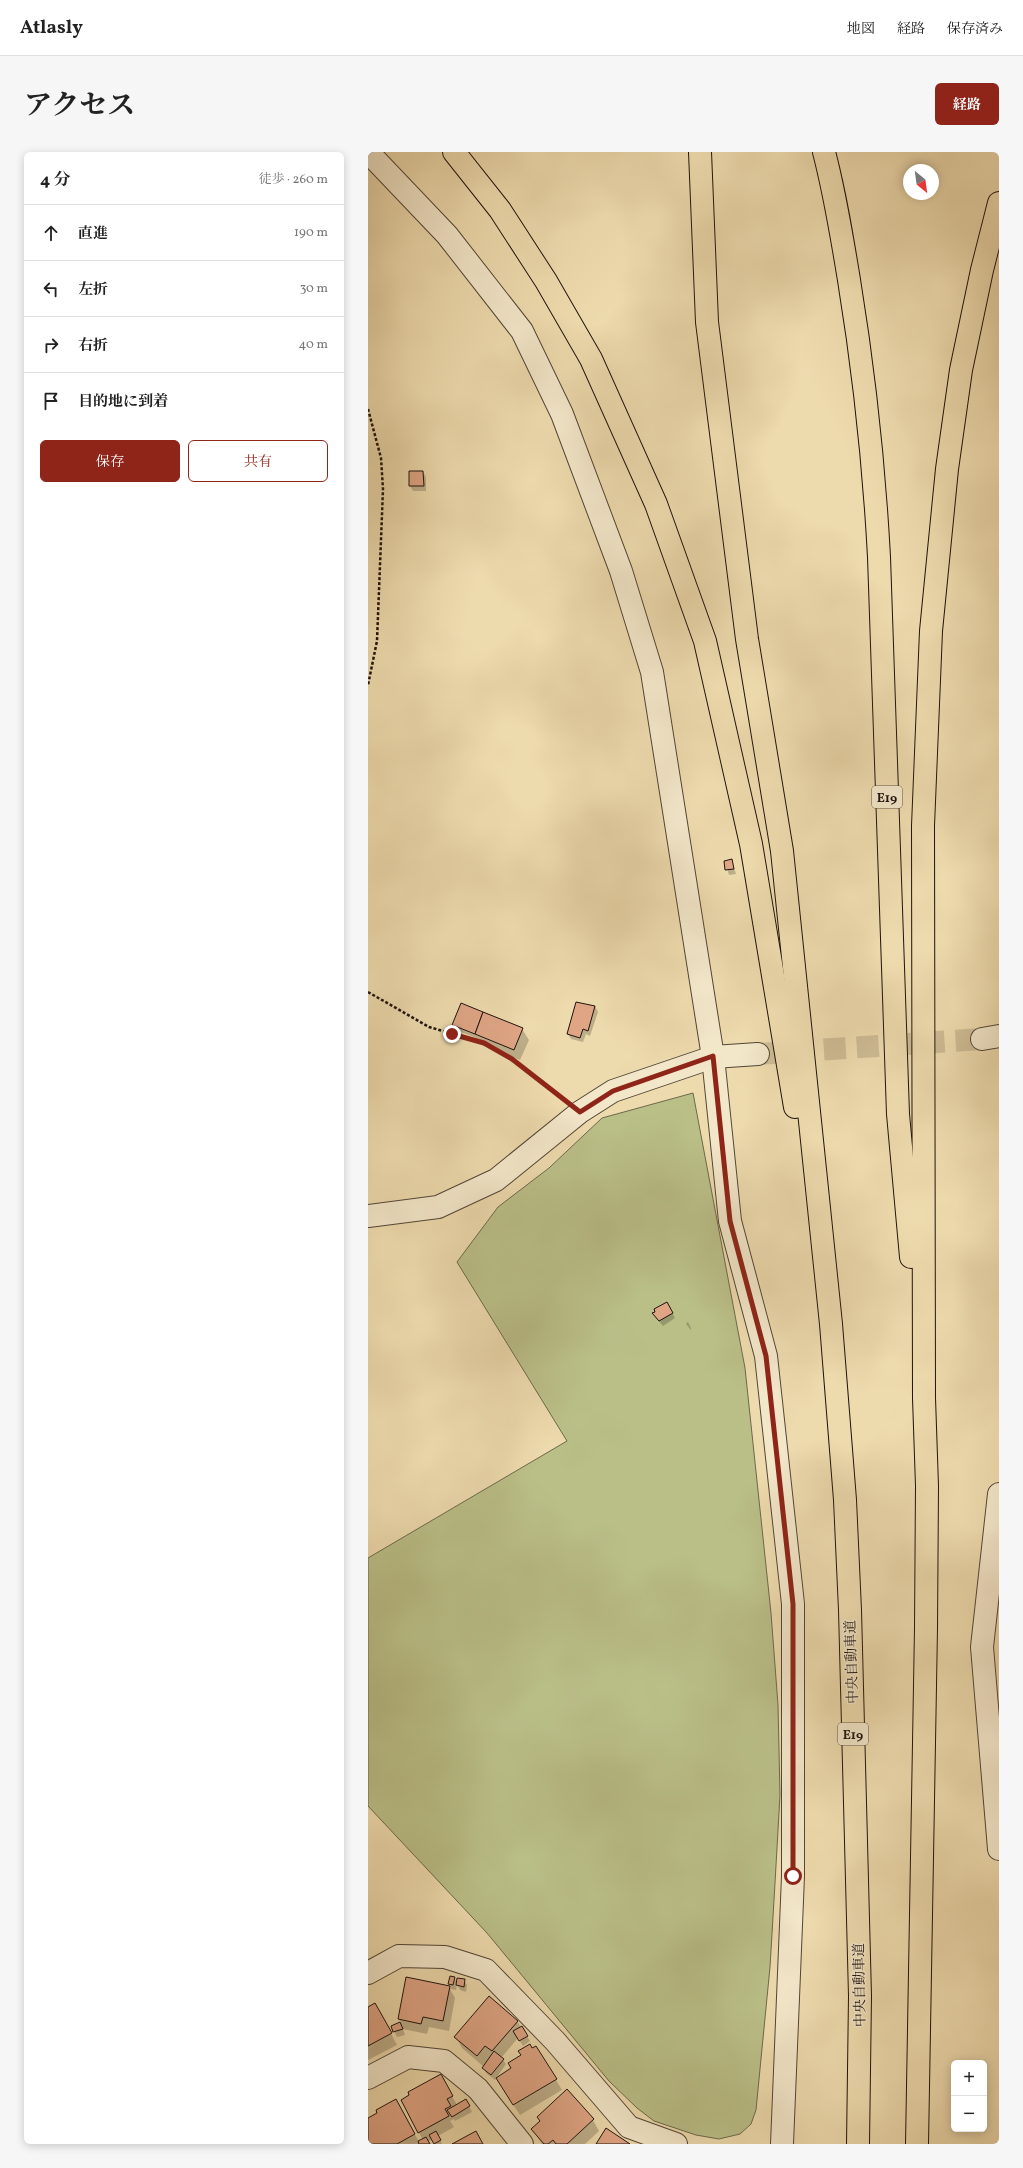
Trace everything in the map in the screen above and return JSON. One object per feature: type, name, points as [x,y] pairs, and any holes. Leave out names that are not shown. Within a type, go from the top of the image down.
[{"type":"highway","points":[[454,152],[500,210],[546,281],[591,359],[656,504],[706,641],[751,844],[832,1324]]},
{"type":"highway","points":[[700,152],[707,322],[747,639],[782,851],[832,1324]]},
{"type":"highway","name":"E19","points":[[824,152],[836,198],[863,364],[874,466],[879,557],[898,1114],[924,1398]]},
{"type":"highway","name":"E19","points":[[917,2144],[926,1628],[923,826],[931,631],[947,469],[961,370],[982,270],[999,203]]},
{"type":"highway","name":"中央自動車道","points":[[832,1324],[845,1500],[850,1610],[860,1996],[858,2144]]},
{"type":"street","points":[[368,152],[447,235],[522,331],[562,414],[621,571],[652,672],[713,1056],[730,1221],[766,1356],[793,1604],[793,1876],[782,2144]]},
{"type":"street","points":[[368,1216],[438,1207],[496,1180],[580,1112],[613,1091],[713,1056],[758,1054]]},
{"type":"street","points":[[999,1494],[982,1647],[999,1849]]},
{"type":"street","points":[[368,1973],[398,1956],[445,1957],[486,1970],[555,2041],[629,2127],[676,2144]]},
{"type":"street","points":[[368,2078],[408,2057],[444,2061],[478,2089],[522,2144]]},
{"type":"path","points":[[368,409],[381,458],[384,489],[377,641],[368,685]]},
{"type":"path","points":[[368,992],[429,1027],[484,1043],[512,1059],[580,1112]]},
{"type":"green space","points":[[693,1093],[745,1368],[771,1613],[778,1705],[780,1795],[770,1967],[756,2110],[751,2124],[740,2134],[719,2139],[696,2135],[654,2121],[637,2108],[609,2081],[487,1933],[368,1806],[368,1558],[567,1441],[457,1262],[498,1207],[549,1168],[602,1118]]},
{"type":"building","points":[[409,471],[423,471],[424,486],[409,486]]},
{"type":"building","points":[[732,859],[734,869],[725,870],[724,861]]},
{"type":"building","points":[[576,1002],[595,1006],[588,1031],[583,1029],[580,1038],[567,1034]]},
{"type":"building","points":[[461,1003],[483,1012],[475,1034],[452,1025]]},
{"type":"building","points":[[483,1012],[523,1028],[514,1050],[475,1034]]},
{"type":"building","points":[[667,1302],[673,1313],[659,1321],[652,1313],[655,1312],[654,1309]]},
{"type":"building","points":[[450,1976],[455,1977],[453,1985],[448,1984]]},
{"type":"building","points":[[406,1977],[450,1986],[443,2021],[423,2017],[421,2024],[398,2019]]},
{"type":"building","points":[[457,1978],[465,1979],[464,1987],[456,1985]]},
{"type":"building","points":[[489,1996],[518,2021],[492,2051],[485,2046],[477,2056],[454,2037]]},
{"type":"building","points":[[375,2003],[392,2033],[368,2046],[368,2007]]},
{"type":"building","points":[[400,2022],[403,2029],[393,2032],[391,2026]]},
{"type":"building","points":[[522,2026],[528,2036],[519,2041],[513,2031]]},
{"type":"building","points":[[530,2044],[532,2048],[536,2046],[557,2079],[513,2105],[496,2078],[511,2068],[508,2063],[521,2055],[518,2051]]},
{"type":"building","points":[[494,2051],[504,2059],[491,2075],[482,2068]]},
{"type":"building","points":[[441,2074],[453,2096],[447,2099],[451,2106],[445,2109],[449,2116],[418,2133],[401,2100],[409,2095],[408,2092]]},
{"type":"building","points":[[567,2089],[594,2119],[567,2144],[556,2144],[553,2140],[548,2144],[544,2144],[531,2129],[540,2121],[537,2117]]},
{"type":"building","points":[[396,2099],[415,2134],[397,2144],[368,2144],[368,2118],[377,2113],[376,2110]]},
{"type":"building","points":[[466,2099],[470,2106],[452,2117],[447,2110]]},
{"type":"building","points":[[606,2128],[630,2144],[596,2144]]},
{"type":"building","points":[[436,2131],[441,2140],[434,2144],[429,2135]]},
{"type":"building","points":[[476,2131],[483,2144],[452,2144]]},
{"type":"building","points":[[426,2137],[430,2144],[419,2144],[418,2141]]},
{"type":"tunnel","points":[[758,1054],[982,1039]]},
{"type":"route","points":[[452,1034],[484,1043],[512,1059],[580,1112],[613,1091],[713,1056],[730,1221],[766,1356],[793,1604],[793,1876]]}]
